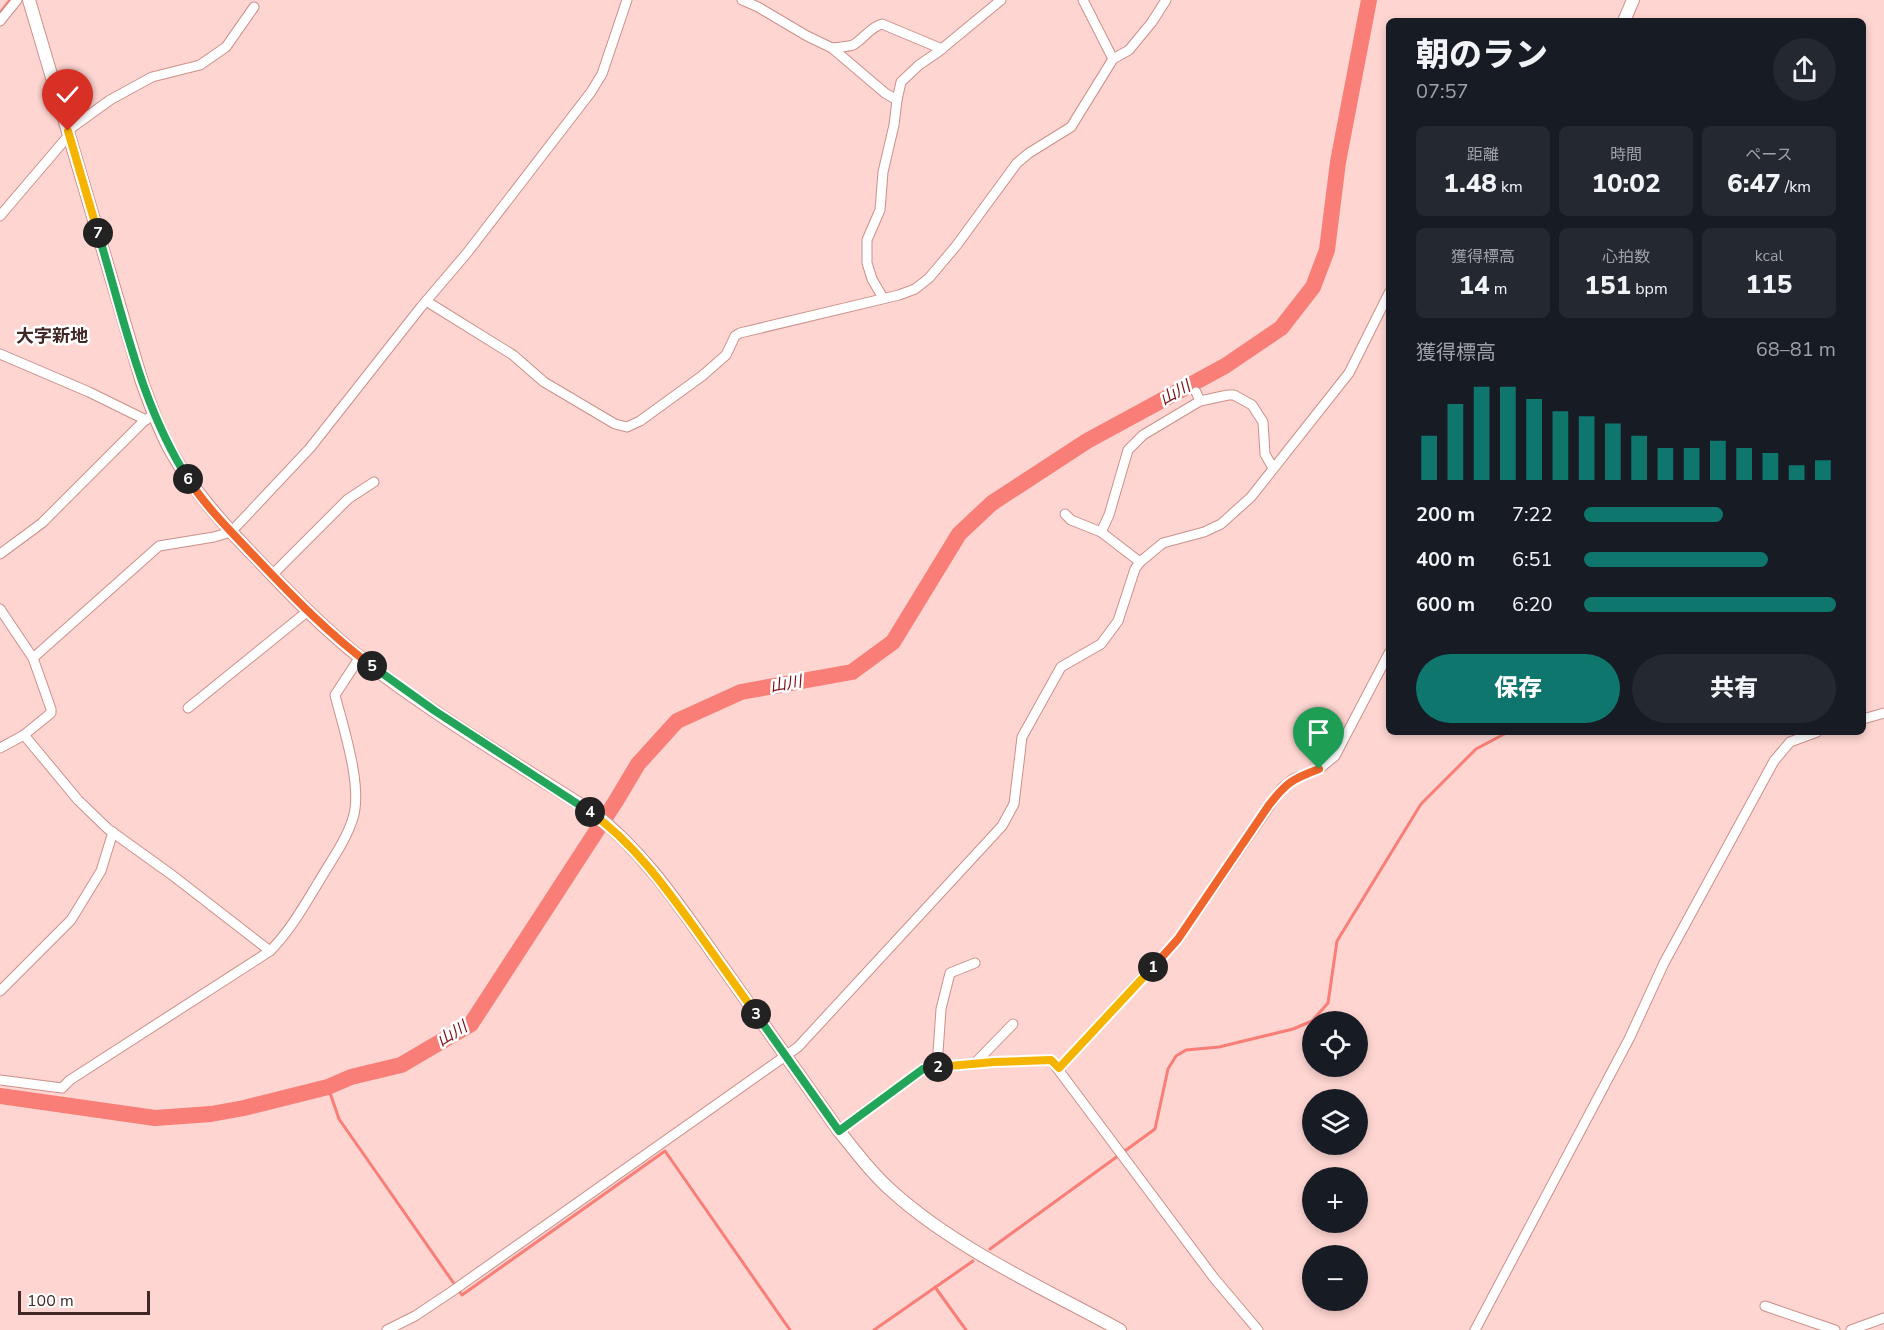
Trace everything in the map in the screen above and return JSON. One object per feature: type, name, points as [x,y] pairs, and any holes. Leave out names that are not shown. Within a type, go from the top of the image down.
[{"type":"street","points":[[0,21],[16,0]]},
{"type":"street","points":[[28,0],[142,382],[150,417],[194,487],[231,532],[272,575],[360,657],[420,701],[592,812],[615,831],[671,895],[839,1131],[892,1192],[949,1235],[1120,1330]]},
{"type":"street","points":[[33,658],[159,546],[231,532],[310,448],[591,92],[602,74],[627,0]]},
{"type":"street","points":[[742,0],[832,48],[885,93],[897,100]]},
{"type":"street","points":[[883,298],[872,279],[867,263],[867,240],[880,210],[884,172],[901,82],[919,65],[1002,0]]},
{"type":"street","points":[[1083,0],[1113,59]]},
{"type":"street","points":[[426,301],[513,355],[544,382],[615,424],[627,427],[640,421],[702,376],[726,355],[735,336],[740,333],[911,291],[922,285],[962,237],[1017,163],[1071,127],[1113,59],[1129,50],[1152,22],[1166,0]]},
{"type":"street","points":[[1625,18],[1633,0]]},
{"type":"street","points":[[0,216],[68,133],[110,100],[152,77],[200,65],[226,47],[254,7]]},
{"type":"street","points":[[832,48],[850,46],[882,24],[942,49]]},
{"type":"street","points":[[387,1330],[415,1316],[460,1286],[798,1047],[1002,826],[1014,804],[1022,737],[1061,667],[1101,644],[1118,621],[1135,569],[1140,562],[1163,543],[1204,532],[1221,524],[1251,497],[1349,373],[1386,299]]},
{"type":"street","points":[[0,354],[150,417]]},
{"type":"street","points":[[1101,532],[1109,515],[1128,450],[1143,435],[1198,397],[1234,395],[1252,405],[1263,422],[1264,454],[1274,468]]},
{"type":"street","points":[[0,554],[42,523],[150,417]]},
{"type":"street","points":[[272,575],[348,499],[374,482]]},
{"type":"street","points":[[1065,514],[1071,520],[1101,532],[1140,562]]},
{"type":"street","points":[[0,609],[33,658],[51,709],[51,714],[24,735],[0,748]]},
{"type":"street","points":[[188,708],[308,611]]},
{"type":"street","points":[[0,1080],[62,1088],[70,1080],[270,951],[278,943],[300,913],[346,837],[354,816],[355,793],[352,762],[335,695],[360,657]]},
{"type":"street","points":[[1059,1068],[1178,939],[1282,788],[1293,779],[1319,769],[1335,756],[1386,659]]},
{"type":"street","points":[[1866,718],[1884,713]]},
{"type":"street","points":[[24,735],[78,800],[113,832],[270,951]]},
{"type":"street","points":[[1475,1330],[1629,1039],[1664,963],[1774,761],[1790,742],[1809,735]]},
{"type":"street","points":[[0,991],[70,920],[101,871],[113,832]]},
{"type":"street","points":[[937,1067],[941,1009],[950,973],[975,963]]},
{"type":"street","points":[[976,1063],[1013,1024]]},
{"type":"street","points":[[839,1131],[923,1069],[976,1063],[1051,1060],[1214,1278],[1258,1330]]},
{"type":"street","points":[[1765,1306],[1835,1330]]},
{"type":"street","points":[[1851,1330],[1884,1318]]},
{"type":"waterway","points":[[0,13],[10,0]]},
{"type":"waterway","name":"山川","points":[[0,1096],[155,1118],[211,1114],[328,1087],[351,1077],[401,1065],[471,1024],[638,764],[677,721],[741,692],[852,672],[893,642],[959,534],[992,503],[1087,441],[1225,366],[1281,328],[1313,287],[1327,250],[1338,162],[1369,0]]},
{"type":"waterway","points":[[990,1249],[1155,1129],[1168,1069],[1176,1056],[1186,1050],[1219,1047],[1293,1029],[1312,1021],[1328,1003],[1337,941],[1421,804],[1476,749],[1502,735]]},
{"type":"waterway","points":[[328,1087],[339,1119],[462,1295],[665,1151],[790,1330]]},
{"type":"waterway","points":[[874,1330],[973,1261]]},
{"type":"waterway","points":[[935,1287],[966,1330]]},
{"type":"district","name":"大字新地","points":[[52,336]]},
{"type":"route","points":[[68,131],[142,382],[163,435],[194,487],[231,532],[272,575],[360,657],[405,691],[592,812],[615,831],[671,895],[839,1131],[923,1069],[994,1062],[1051,1060],[1059,1068],[1178,939],[1282,788],[1293,779],[1319,769]]}]
